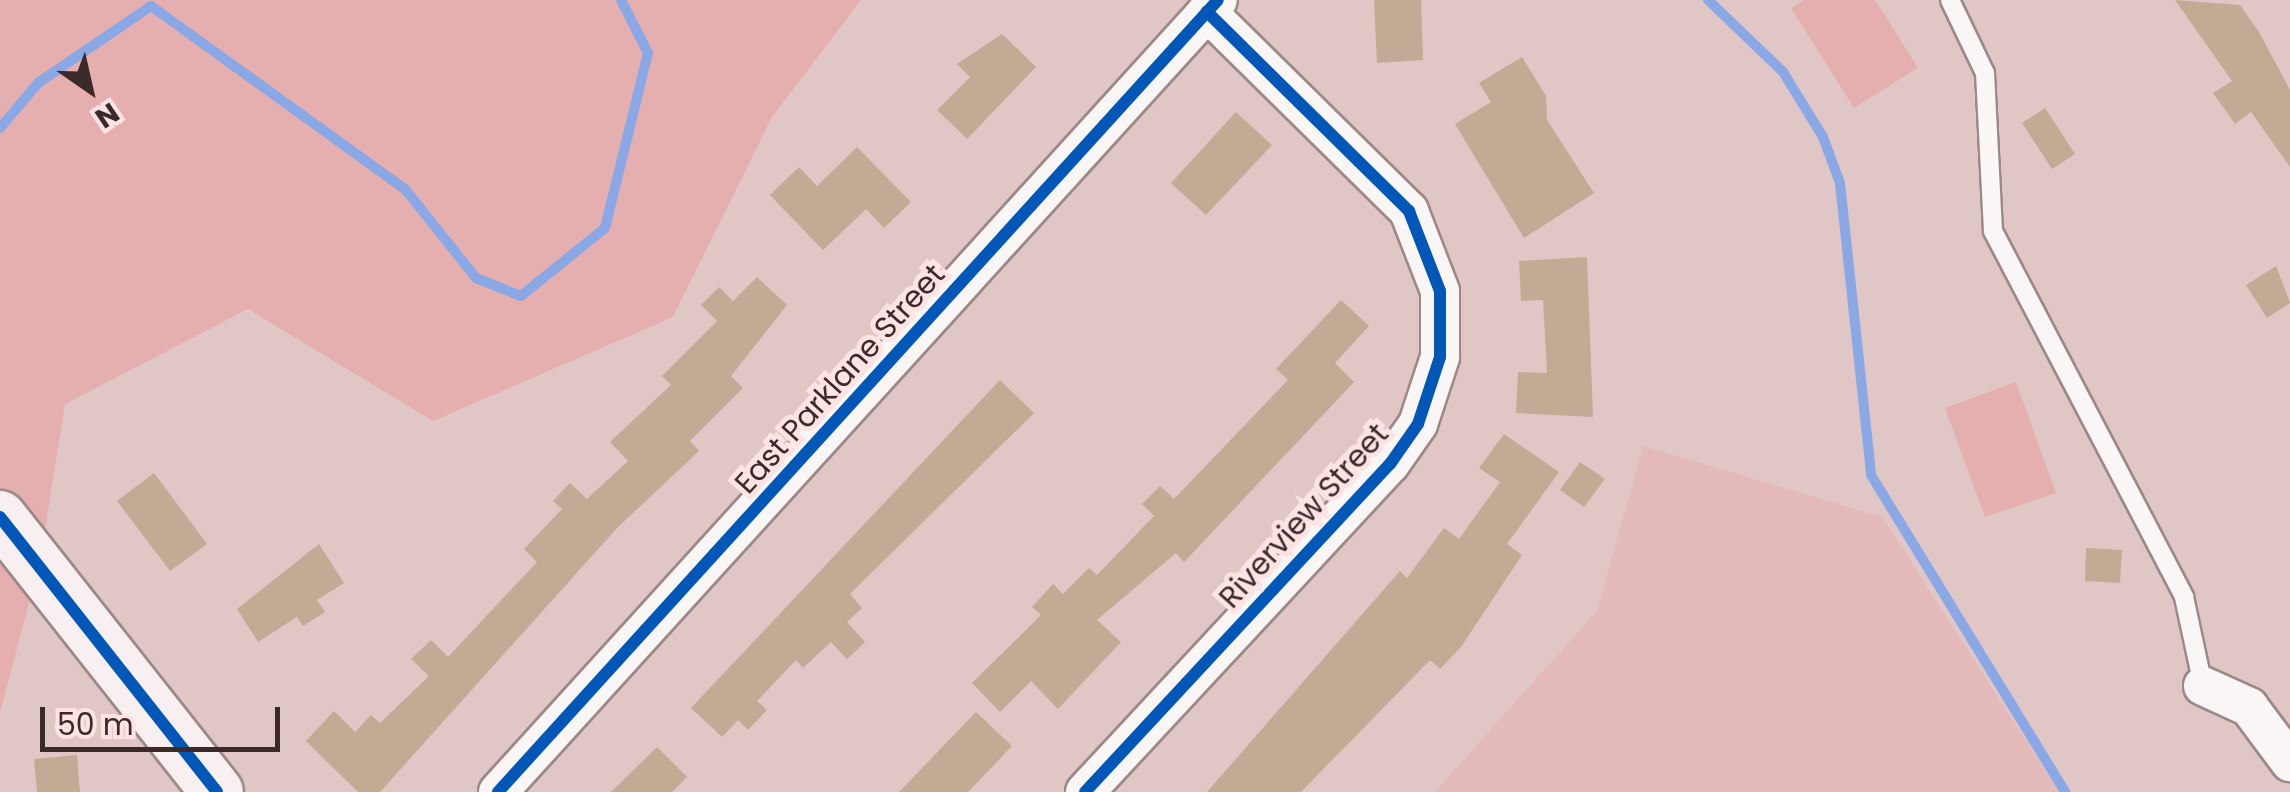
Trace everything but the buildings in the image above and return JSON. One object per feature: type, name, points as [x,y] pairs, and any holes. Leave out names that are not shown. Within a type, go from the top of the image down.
[{"type":"street","name":"East Parklane Street","points":[[498,792],[1213,6]]},
{"type":"street","name":"Riverview Street","points":[[1085,792],[1390,464],[1418,424],[1440,356],[1440,291],[1409,210],[1213,6]]},
{"type":"street","points":[[0,517],[216,792]]},
{"type":"street","points":[[2203,686],[2250,707],[2290,762]]},
{"type":"lane","points":[[1950,0],[1985,73],[1993,231],[2184,597],[2203,686]]},
{"type":"shaded area","points":[[0,0],[861,0],[772,117],[673,317],[433,421],[248,309],[65,404],[40,561],[0,713]]},
{"type":"shaded area","points":[[1804,0],[1875,0],[1918,68],[1854,108],[1791,8]]},
{"type":"shaded area","points":[[2016,382],[2056,493],[1985,517],[1945,408]]},
{"type":"shaded area","points":[[1643,446],[1882,517],[2059,792],[1435,792],[1597,611]]},
{"type":"waterway","points":[[0,128],[38,83],[151,6],[405,189],[476,278],[521,296],[605,228],[648,53],[621,0]]},
{"type":"waterway","points":[[1708,0],[1783,72],[1823,137],[1840,183],[1871,475],[2065,792]]},
{"type":"cycle path","points":[[498,792],[1218,0]]},
{"type":"cycle path","points":[[1085,792],[1390,464],[1418,424],[1440,357],[1440,291],[1409,211],[1207,12]]},
{"type":"cycle path","points":[[0,517],[217,792]]}]
